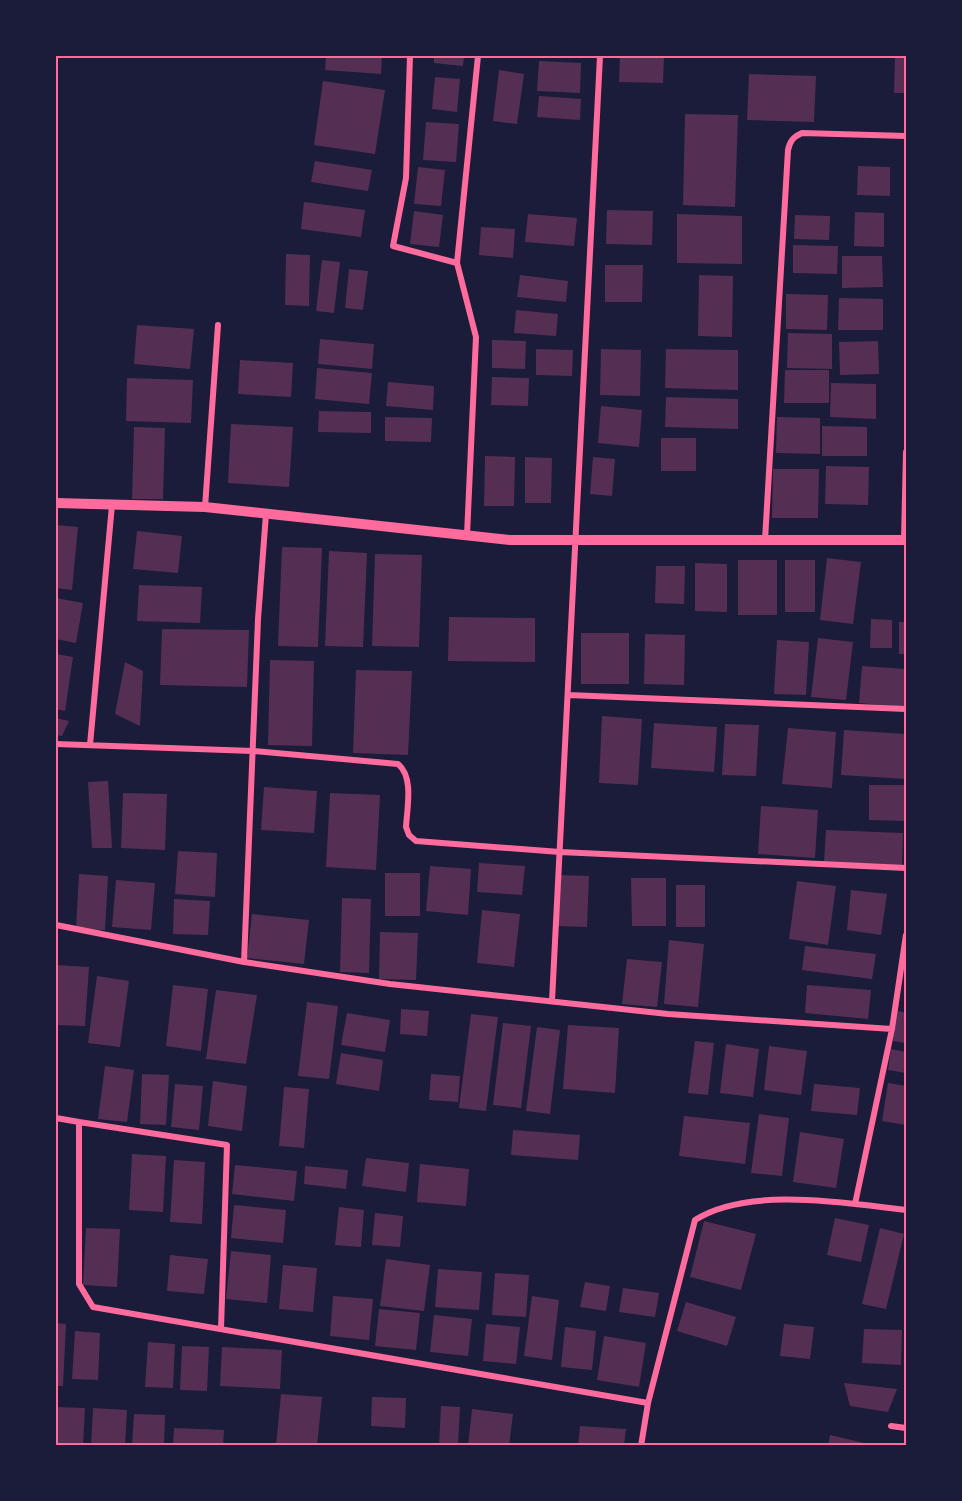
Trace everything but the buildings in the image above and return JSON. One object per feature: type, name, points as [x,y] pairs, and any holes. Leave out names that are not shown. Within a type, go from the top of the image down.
[{"type":"street","points":[[410,56],[406,178],[393,246],[457,263]]},
{"type":"street","points":[[466,535],[476,337],[457,263],[478,56]]},
{"type":"street","points":[[552,1001],[600,56]]},
{"type":"street","points":[[765,540],[790,141],[802,133],[906,136]]},
{"type":"street","points":[[205,507],[218,325]]},
{"type":"street","points":[[56,503],[205,507],[510,540],[905,540],[906,452]]},
{"type":"street","points":[[90,745],[112,505]]},
{"type":"street","points":[[244,962],[258,620],[266,514]]},
{"type":"street","points":[[568,695],[906,709]]},
{"type":"street","points":[[56,744],[253,752],[398,764],[404,769],[407,778],[406,827],[408,835],[416,841],[560,852],[906,868]]},
{"type":"street","points":[[56,925],[244,962],[390,984],[668,1014],[892,1029]]},
{"type":"street","points":[[855,1204],[892,1029],[906,935]]},
{"type":"street","points":[[56,1118],[227,1145],[221,1329]]},
{"type":"street","points":[[79,1122],[79,1284],[93,1307],[648,1403]]},
{"type":"street","points":[[642,1446],[648,1403],[695,1220],[707,1212],[742,1202],[775,1199],[906,1210]]},
{"type":"street","points":[[891,1426],[906,1428]]}]
